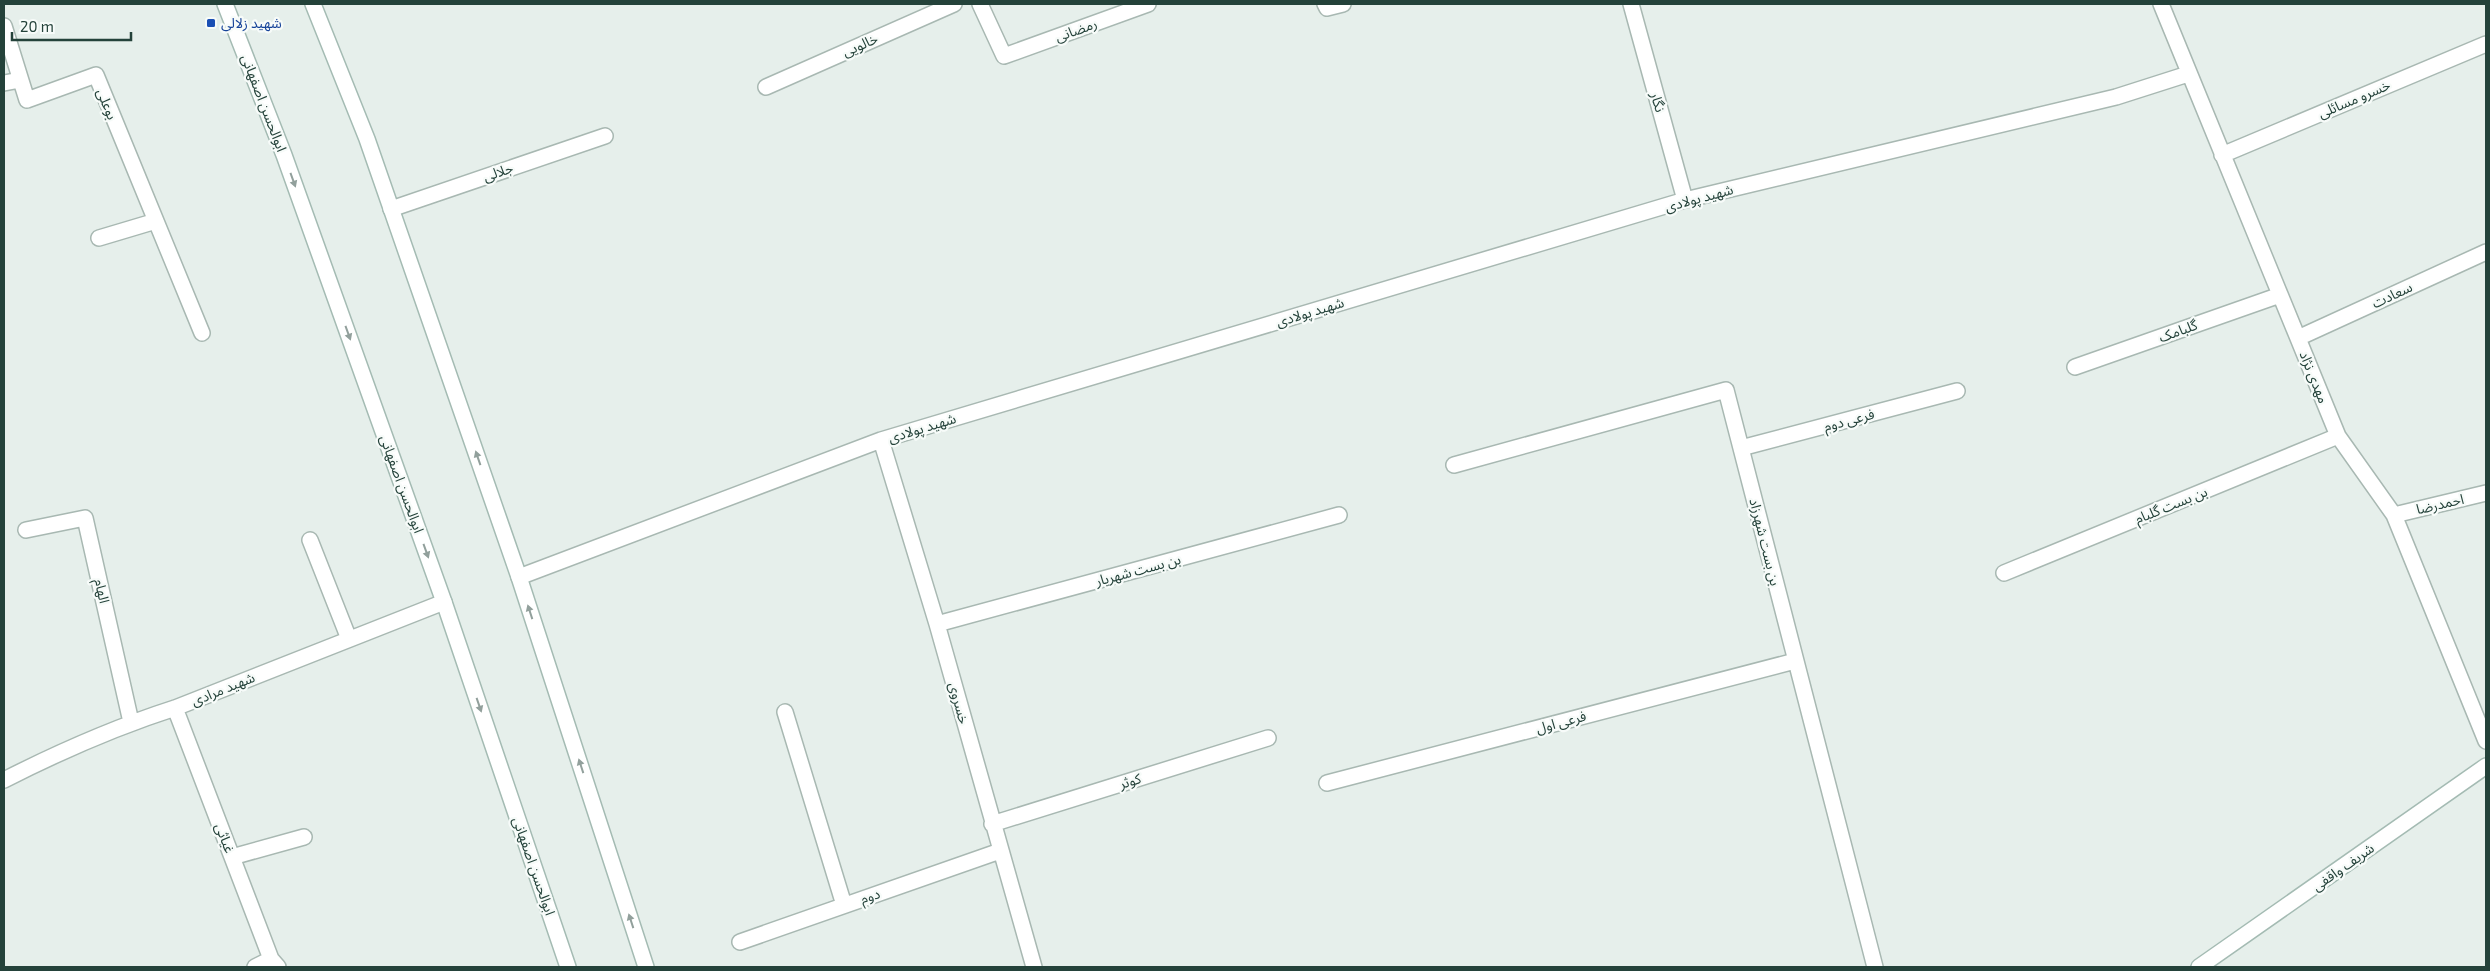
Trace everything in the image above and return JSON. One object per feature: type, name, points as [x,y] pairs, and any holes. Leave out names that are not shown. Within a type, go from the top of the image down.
[{"type":"street","name":"ابوالحسن اصفهانی","points":[[224,4],[284,155],[444,602],[568,967]]},
{"type":"street","points":[[313,4],[359,118],[519,577],[646,967]]},
{"type":"street","name":"خالویی","points":[[766,87],[954,4]]},
{"type":"street","name":"رمضانی","points":[[980,4],[1004,56],[1148,4]]},
{"type":"street","points":[[1325,4],[1327,8],[1343,4]]},
{"type":"street","name":"نگار","points":[[1631,4],[1685,200]]},
{"type":"street","name":"مهدی نژاد","points":[[2161,4],[2188,74],[2338,436],[2394,515],[2486,741]]},
{"type":"street","name":"بوعلی","points":[[4,26],[27,100],[96,75],[202,333]]},
{"type":"street","name":"خسرو مسائلی","points":[[2222,154],[2486,44]]},
{"type":"street","name":"شهید پولادی","points":[[519,577],[881,440],[1685,200],[2116,97],[2188,74]]},
{"type":"street","points":[[4,83],[20,80]]},
{"type":"street","name":"جلالی","points":[[391,209],[605,136]]},
{"type":"street","points":[[99,238],[156,221]]},
{"type":"street","name":"سعادت","points":[[2298,338],[2486,252]]},
{"type":"street","name":"گلبامک","points":[[2076,367],[2280,294]]},
{"type":"street","name":"بن بست شهرزاد","points":[[1454,465],[1726,390],[1874,967]]},
{"type":"street","name":"فرعی دوم","points":[[1741,448],[1956,391]]},
{"type":"street","name":"بن بست گلبام","points":[[2004,573],[2338,436]]},
{"type":"street","name":"خسروی","points":[[881,440],[937,624],[992,824],[1034,967]]},
{"type":"street","name":"احمدرضا","points":[[2394,515],[2486,493]]},
{"type":"street","name":"بن بست شهریار","points":[[937,624],[1339,516]]},
{"type":"street","name":"الهام","points":[[26,530],[85,518],[131,722]]},
{"type":"street","points":[[310,540],[348,639]]},
{"type":"street","name":"شهید مرادی","points":[[4,780],[50,757],[131,722],[175,708],[444,602]]},
{"type":"street","name":"فرعی اول","points":[[1327,783],[1795,661]]},
{"type":"street","name":"غیاثی","points":[[175,708],[274,963]]},
{"type":"street","points":[[785,712],[844,905]]},
{"type":"street","name":"کوثر","points":[[992,824],[1268,738]]},
{"type":"street","name":"شریف واقفی","points":[[2199,967],[2486,766]]},
{"type":"street","points":[[232,857],[304,837]]},
{"type":"street","name":"دوم","points":[[740,942],[1000,851]]},
{"type":"street","points":[[256,967],[274,963]]},
{"type":"place","name":"شهید زلالی","points":[[211,23]]}]
